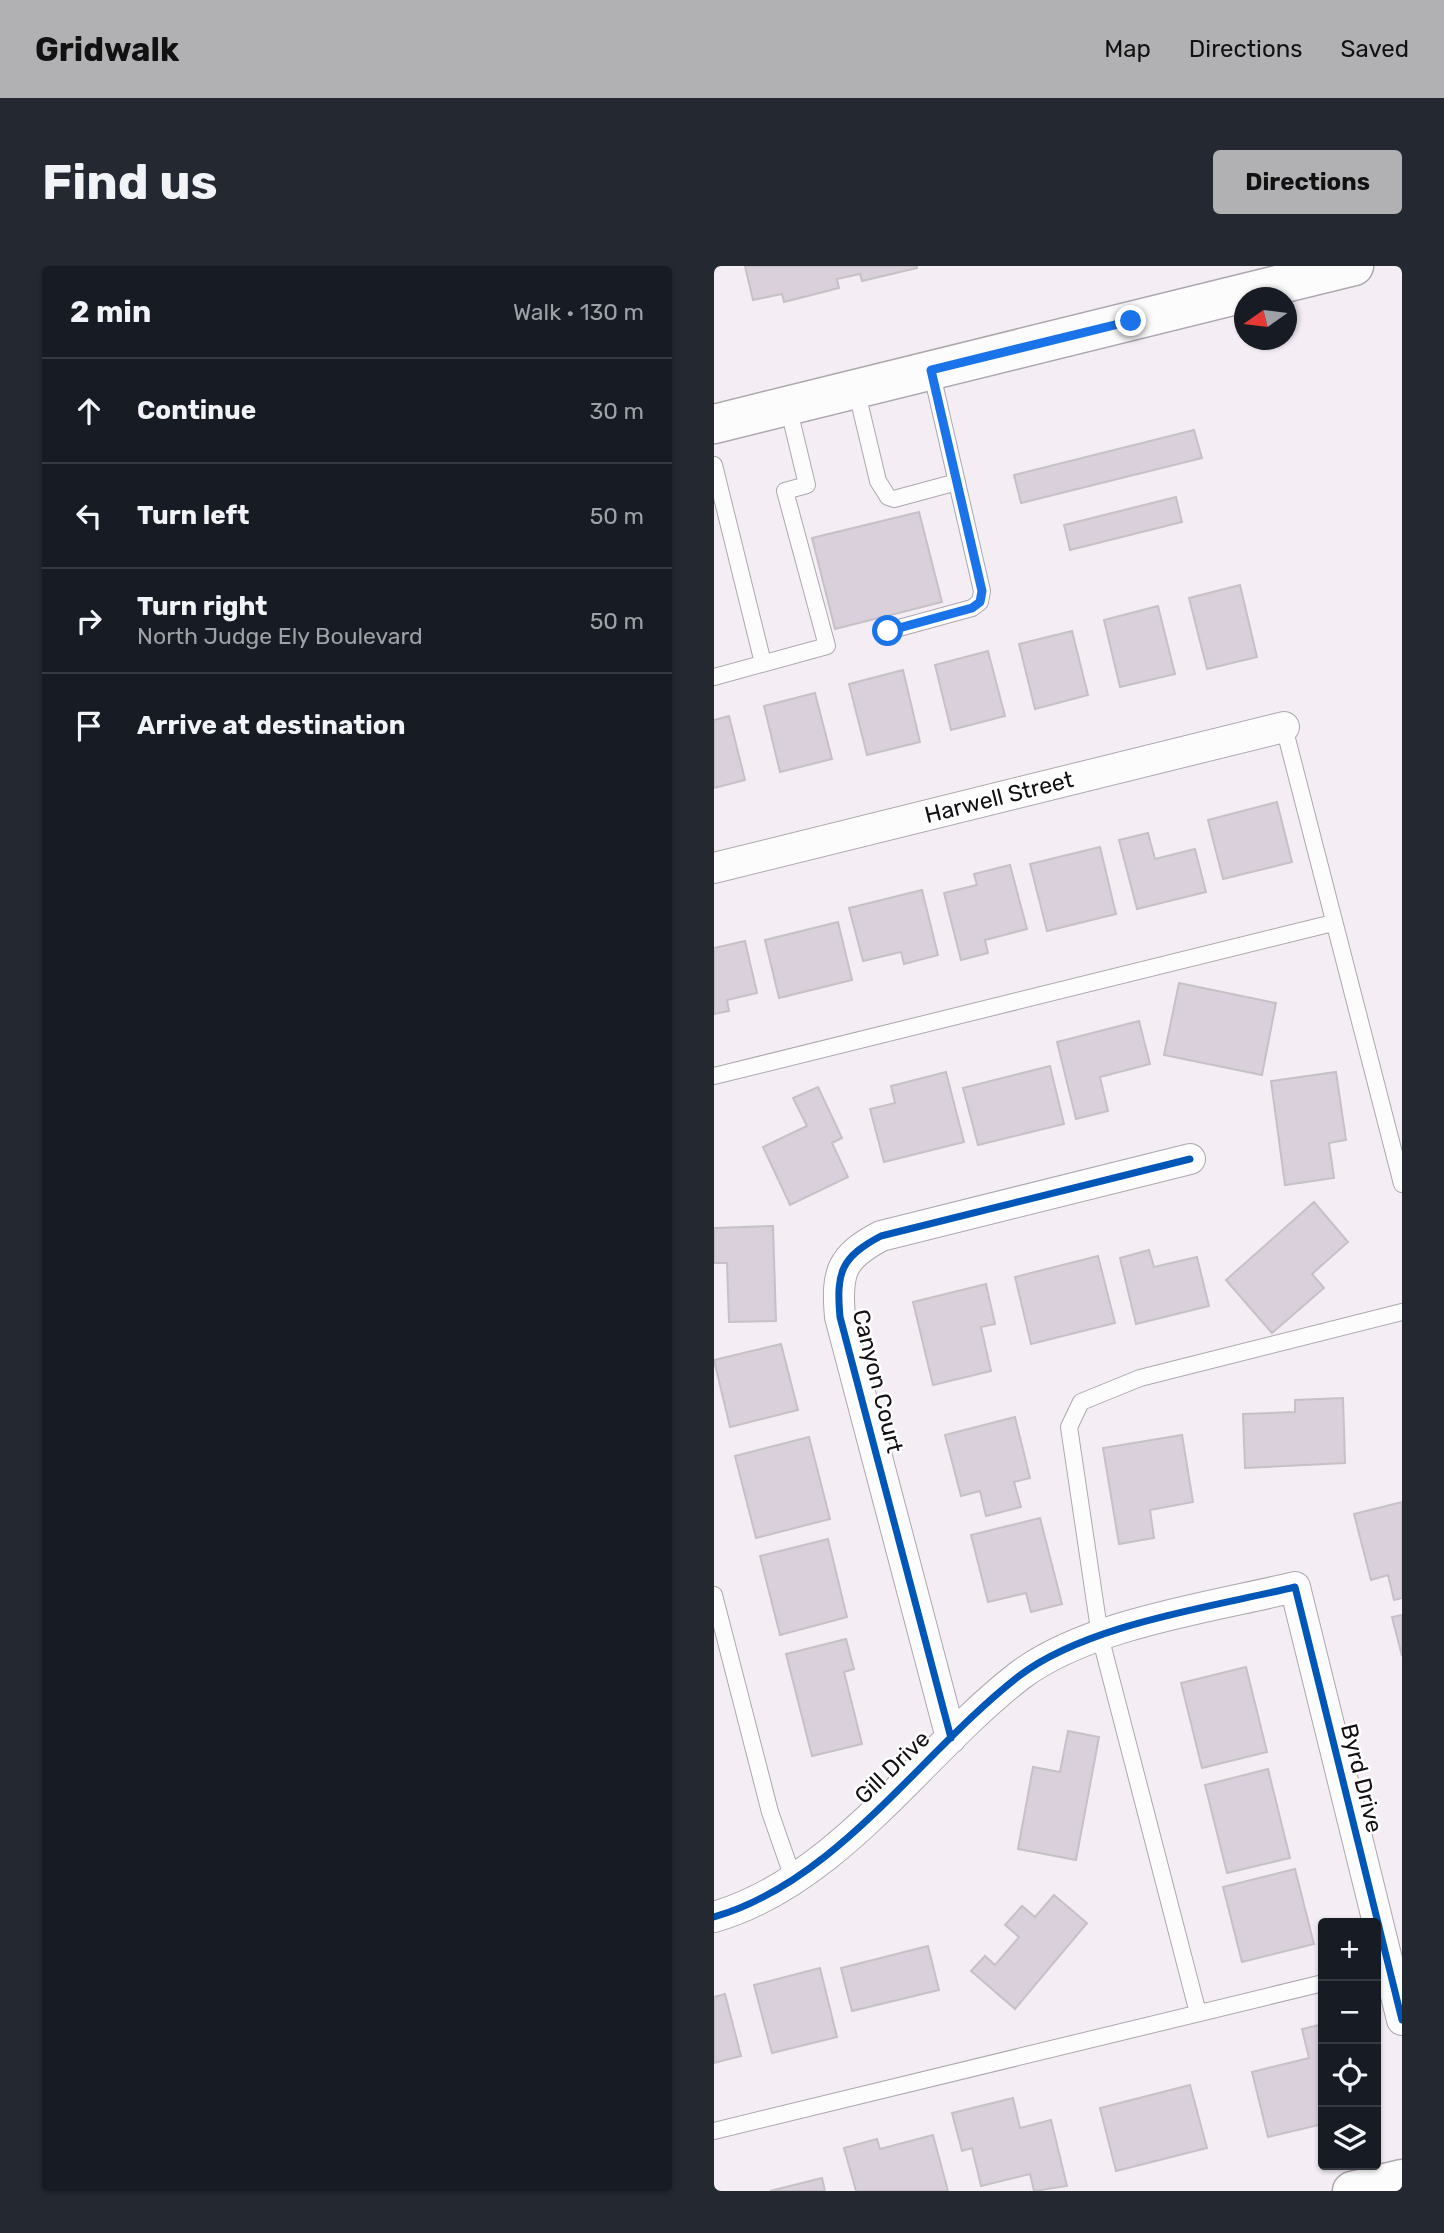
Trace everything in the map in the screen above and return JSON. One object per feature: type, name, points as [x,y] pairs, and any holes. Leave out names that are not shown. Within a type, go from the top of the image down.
[{"type":"main road","points":[[714,424],[1354,266]]},
{"type":"main road","points":[[1352,2191],[1402,2179]]},
{"type":"street","name":"Harwell Street","points":[[714,868],[1284,727]]},
{"type":"street","name":"Canyon Court","points":[[951,1738],[840,1317],[838,1295],[843,1267],[855,1249],[881,1236],[1189,1159]]},
{"type":"street","name":"Gill Drive","points":[[714,1917],[793,1878],[822,1860],[1021,1675],[1063,1651],[1100,1636],[1295,1587]]},
{"type":"street","name":"Byrd Drive","points":[[1295,1587],[1402,2020]]},
{"type":"lane","points":[[888,631],[951,615],[980,602],[980,580],[931,370]]},
{"type":"lane","points":[[856,389],[878,481],[888,497],[894,499],[957,482]]},
{"type":"lane","points":[[714,677],[827,646],[785,491],[807,485],[788,406]]},
{"type":"lane","points":[[714,465],[763,663]]},
{"type":"lane","points":[[1284,727],[1402,1184]]},
{"type":"lane","points":[[714,1076],[1333,923]]},
{"type":"lane","points":[[1198,2013],[1100,1636],[1069,1427],[1081,1402],[1140,1378],[1402,1312]]},
{"type":"lane","points":[[714,1595],[770,1812],[793,1878]]},
{"type":"lane","points":[[714,2131],[1318,1984]]},
{"type":"building","points":[[745,266],[917,268],[862,281],[860,274],[837,279],[839,288],[784,302],[782,294],[753,300]]},
{"type":"building","points":[[1194,430],[1202,458],[1021,503],[1014,475]]},
{"type":"building","points":[[1176,497],[1182,522],[1070,550],[1064,525]]},
{"type":"building","points":[[919,512],[942,602],[835,629],[812,538]]},
{"type":"building","points":[[1240,585],[1257,657],[1207,669],[1189,598]]},
{"type":"building","points":[[1158,606],[1175,674],[1120,687],[1104,620]]},
{"type":"building","points":[[1072,631],[1088,695],[1035,709],[1019,644]]},
{"type":"building","points":[[988,651],[1005,716],[951,730],[935,665]]},
{"type":"building","points":[[903,670],[920,742],[867,755],[849,684]]},
{"type":"building","points":[[815,693],[832,759],[780,772],[764,706]]},
{"type":"building","points":[[729,716],[745,780],[714,788],[714,720]]},
{"type":"building","points":[[1277,802],[1292,862],[1223,879],[1208,820]]},
{"type":"building","points":[[1148,833],[1155,859],[1195,849],[1206,892],[1137,909],[1119,840]]},
{"type":"building","points":[[1100,847],[1116,914],[1047,931],[1030,864]]},
{"type":"building","points":[[1010,865],[1027,929],[985,940],[988,953],[961,960],[944,893],[977,885],[974,874]]},
{"type":"building","points":[[922,890],[938,955],[904,964],[901,952],[863,961],[849,908]]},
{"type":"building","points":[[838,922],[852,980],[779,998],[765,940]]},
{"type":"building","points":[[745,941],[757,993],[727,1000],[729,1011],[714,1014],[714,948]]},
{"type":"building","points":[[1179,983],[1276,1003],[1262,1075],[1164,1055]]},
{"type":"building","points":[[1139,1021],[1150,1064],[1100,1077],[1108,1111],[1076,1119],[1057,1042]]},
{"type":"building","points":[[1050,1066],[1064,1124],[978,1145],[963,1088]]},
{"type":"building","points":[[946,1072],[964,1142],[884,1162],[870,1109],[895,1103],[891,1086]]},
{"type":"building","points":[[1336,1072],[1346,1140],[1329,1143],[1334,1178],[1285,1185],[1271,1081]]},
{"type":"building","points":[[818,1087],[842,1138],[832,1143],[848,1177],[790,1205],[763,1147],[807,1126],[793,1098]]},
{"type":"building","points":[[1314,1202],[1348,1242],[1312,1274],[1324,1288],[1272,1333],[1226,1280]]},
{"type":"building","points":[[773,1226],[776,1321],[729,1322],[727,1263],[714,1263],[714,1228]]},
{"type":"building","points":[[1149,1250],[1154,1267],[1197,1257],[1209,1306],[1136,1324],[1120,1258]]},
{"type":"building","points":[[1098,1256],[1115,1323],[1031,1344],[1015,1277]]},
{"type":"building","points":[[986,1284],[995,1324],[981,1327],[991,1371],[933,1385],[913,1302]]},
{"type":"building","points":[[781,1344],[798,1410],[730,1427],[714,1360]]},
{"type":"building","points":[[1343,1398],[1345,1463],[1245,1468],[1243,1414],[1295,1412],[1295,1400]]},
{"type":"building","points":[[1015,1417],[1030,1478],[1014,1482],[1021,1507],[986,1516],[980,1491],[961,1496],[945,1435]]},
{"type":"building","points":[[1182,1435],[1193,1502],[1150,1510],[1154,1538],[1119,1544],[1103,1448]]},
{"type":"building","points":[[809,1437],[830,1519],[756,1538],[735,1456]]},
{"type":"building","points":[[1402,1502],[1402,1598],[1394,1600],[1388,1575],[1371,1580],[1354,1514]]},
{"type":"building","points":[[1040,1518],[1062,1604],[1031,1612],[1026,1593],[988,1602],[971,1535]]},
{"type":"building","points":[[828,1539],[847,1617],[780,1635],[760,1556]]},
{"type":"building","points":[[1402,1615],[1402,1656],[1392,1617]]},
{"type":"building","points":[[846,1639],[854,1669],[844,1672],[862,1744],[812,1756],[786,1654]]},
{"type":"building","points":[[1246,1667],[1267,1752],[1202,1768],[1181,1683]]},
{"type":"building","points":[[1068,1731],[1099,1737],[1076,1860],[1018,1849],[1033,1767],[1060,1772]]},
{"type":"building","points":[[1268,1769],[1290,1858],[1227,1873],[1205,1785]]},
{"type":"building","points":[[1295,1869],[1314,1944],[1242,1962],[1223,1887]]},
{"type":"building","points":[[1054,1895],[1087,1923],[1015,2009],[971,1971],[985,1956],[995,1965],[1019,1937],[1005,1925],[1022,1906],[1035,1917]]},
{"type":"building","points":[[928,1946],[939,1990],[852,2011],[841,1968]]},
{"type":"building","points":[[820,1968],[837,2037],[772,2053],[754,1985]]},
{"type":"building","points":[[725,1994],[741,2056],[714,2063],[714,1997]]},
{"type":"building","points":[[1318,2025],[1318,2125],[1268,2137],[1252,2072],[1309,2058],[1302,2029]]},
{"type":"building","points":[[1190,2085],[1207,2148],[1116,2171],[1100,2108]]},
{"type":"building","points":[[1013,2098],[1020,2128],[1051,2120],[1067,2186],[1034,2191],[1030,2174],[981,2186],[972,2148],[962,2151],[952,2113]]},
{"type":"building","points":[[933,2135],[948,2191],[856,2191],[844,2148],[877,2139],[880,2149]]},
{"type":"building","points":[[822,2178],[825,2191],[770,2191]]},
{"type":"cycle path","points":[[951,1738],[840,1317],[839,1288],[844,1268],[857,1251],[881,1236],[1190,1159]]},
{"type":"cycle path","points":[[714,1917],[759,1899],[800,1875],[839,1845],[983,1707],[1019,1676],[1047,1658],[1114,1630],[1189,1610],[1295,1587],[1402,2020]]},
{"type":"route","points":[[888,631],[972,608],[980,602],[982,591],[931,370],[1131,321]]}]
